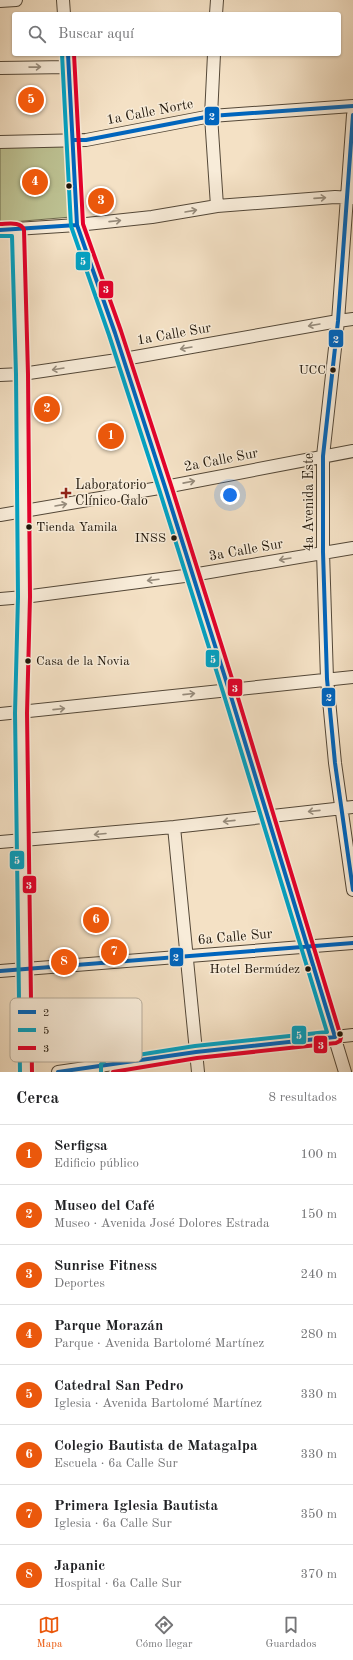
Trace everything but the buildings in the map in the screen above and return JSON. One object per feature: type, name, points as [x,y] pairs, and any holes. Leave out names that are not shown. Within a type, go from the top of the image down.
[{"type":"street","points":[[0,1],[16,0]]},
{"type":"street","points":[[62,0],[64,12]]},
{"type":"street","points":[[216,12],[217,0]]},
{"type":"street","points":[[68,56],[77,225],[124,359],[165,486],[268,816],[345,1072]]},
{"type":"street","points":[[214,56],[211,116],[217,206]]},
{"type":"street","points":[[0,68],[69,66]]},
{"type":"street","name":"1a Calle Norte","points":[[0,142],[86,140],[211,116],[353,106]]},
{"type":"street","name":"4a Avenida Este","points":[[353,115],[350,197],[323,456],[323,552],[327,679],[347,807],[353,890]]},
{"type":"street","points":[[0,230],[77,225],[152,217],[217,206],[350,197]]},
{"type":"street","points":[[18,230],[22,374],[24,597],[21,713],[25,998]]},
{"type":"street","name":"1a Calle Sur","points":[[0,375],[22,374],[124,359],[353,319]]},
{"type":"street","name":"2a Calle Sur","points":[[0,515],[353,451]]},
{"type":"street","name":"3a Calle Sur","points":[[0,599],[192,575],[353,548]]},
{"type":"street","points":[[0,714],[21,713],[353,676]]},
{"type":"street","points":[[0,842],[174,827],[347,807]]},
{"type":"street","points":[[174,827],[198,1072]]},
{"type":"street","name":"6a Calle Sur","points":[[0,971],[353,943]]},
{"type":"street","points":[[58,1072],[107,1069],[196,1052],[353,1035]]},
{"type":"street","points":[[26,1062],[26,1072]]},
{"type":"green space","points":[[68,146],[71,217],[0,223],[0,147]]},
{"type":"transit line","name":"5","points":[[62,56],[71,226],[109,335],[159,489],[327,1032],[195,1046],[142,1054]]},
{"type":"transit line","name":"2","points":[[68,56],[77,225],[115,333],[165,487],[335,1037],[196,1052],[142,1060]]},
{"type":"transit line","name":"3","points":[[74,56],[83,224],[121,331],[171,485],[235,688],[341,1037],[340,1041],[336,1043],[197,1058],[113,1072]]},
{"type":"transit line","name":"2","points":[[73,140],[86,140],[211,116],[353,106]]},
{"type":"transit line","name":"2","points":[[353,115],[338,321],[323,456],[323,552],[327,679],[335,763],[353,890]]},
{"type":"transit line","name":"3","points":[[0,224],[17,224],[24,230],[28,374],[30,597],[27,713],[31,998]]},
{"type":"transit line","name":"2","points":[[0,230],[77,225]]},
{"type":"transit line","name":"5","points":[[0,236],[12,236],[16,374],[18,597],[15,713],[19,998]]},
{"type":"transit line","name":"2","points":[[0,971],[353,943]]},
{"type":"transit line","name":"5","points":[[20,1062],[20,1072]]},
{"type":"transit line","name":"3","points":[[32,1062],[32,1072]]},
{"type":"transit line","name":"5","points":[[101,1072],[101,1064],[104,1062]]},
{"type":"transit line","name":"2","points":[[58,1072],[127,1062]]},
{"type":"place","name":"Catedral San Pedro","points":[[31,100]]},
{"type":"place","name":"Parque Morazán","points":[[35,182]]},
{"type":"place","name":"Sunrise Fitness","points":[[101,201]]},
{"type":"place","name":"UCC","points":[[333,370]]},
{"type":"place","name":"Museo del Café","points":[[47,409]]},
{"type":"place","name":"Serfigsa","points":[[111,436]]},
{"type":"place","name":"Laboratorio Clínico Galo","points":[[66,493]]},
{"type":"place","name":"Tienda Yamila","points":[[29,527]]},
{"type":"place","name":"INSS","points":[[174,538]]},
{"type":"place","name":"Casa de la Novia","points":[[28,661]]},
{"type":"place","name":"Colegio Bautista de Matagalpa","points":[[96,920]]},
{"type":"place","name":"Primera Iglesia Bautista","points":[[114,952]]},
{"type":"place","name":"Japanic","points":[[64,962]]},
{"type":"place","name":"Hotel Bermúdez","points":[[308,969]]}]
